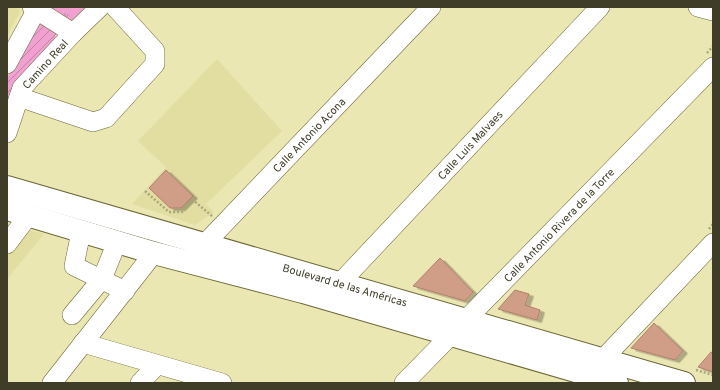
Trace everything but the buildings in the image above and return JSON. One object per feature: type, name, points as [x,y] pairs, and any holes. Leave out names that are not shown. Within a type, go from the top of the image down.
[{"type":"main road","name":"Boulevard de las Américas","points":[[7,187],[339,284],[458,328],[617,383]]},
{"type":"main road","name":"Boulevard de las Américas","points":[[7,209],[154,253],[310,295],[602,360],[684,383]]},
{"type":"street","name":"Camino Real","points":[[7,133],[22,88],[73,33],[100,7]]},
{"type":"street","points":[[19,97],[94,122],[106,118],[155,64],[156,52],[115,7]]},
{"type":"street","name":"Calle Antonio Acona","points":[[187,262],[431,7]]},
{"type":"street","name":"Calle Luis Malvaes","points":[[339,284],[600,7]]},
{"type":"street","points":[[698,7],[713,11]]},
{"type":"street","points":[[7,64],[36,8],[73,33]]},
{"type":"street","name":"Calle Antonio Rivera de la Torre","points":[[404,383],[713,67]]},
{"type":"street","points":[[7,244],[28,216]]},
{"type":"street","points":[[82,232],[74,266],[125,291]]},
{"type":"street","points":[[72,315],[102,279],[117,242]]},
{"type":"street","points":[[602,360],[713,243]]},
{"type":"street","points":[[52,383],[154,253]]},
{"type":"street","points":[[84,343],[222,383]]},
{"type":"street","points":[[140,383],[157,365]]},
{"type":"path","points":[[145,191],[169,212],[182,212],[193,200],[222,225]]},
{"type":"path","points":[[174,212],[176,208]]},
{"type":"shaded area","points":[[7,7],[15,7],[20,11],[7,37]]},
{"type":"shaded area","points":[[217,59],[282,131],[206,204],[214,212],[195,225],[132,204],[166,167],[138,141]]},
{"type":"shaded area","points":[[7,223],[44,234],[7,279]]},
{"type":"green space","points":[[48,7],[87,7],[70,23]]},
{"type":"green space","points":[[38,23],[47,24],[53,29],[56,34],[54,41],[20,77],[10,94],[7,103],[7,78]]}]
